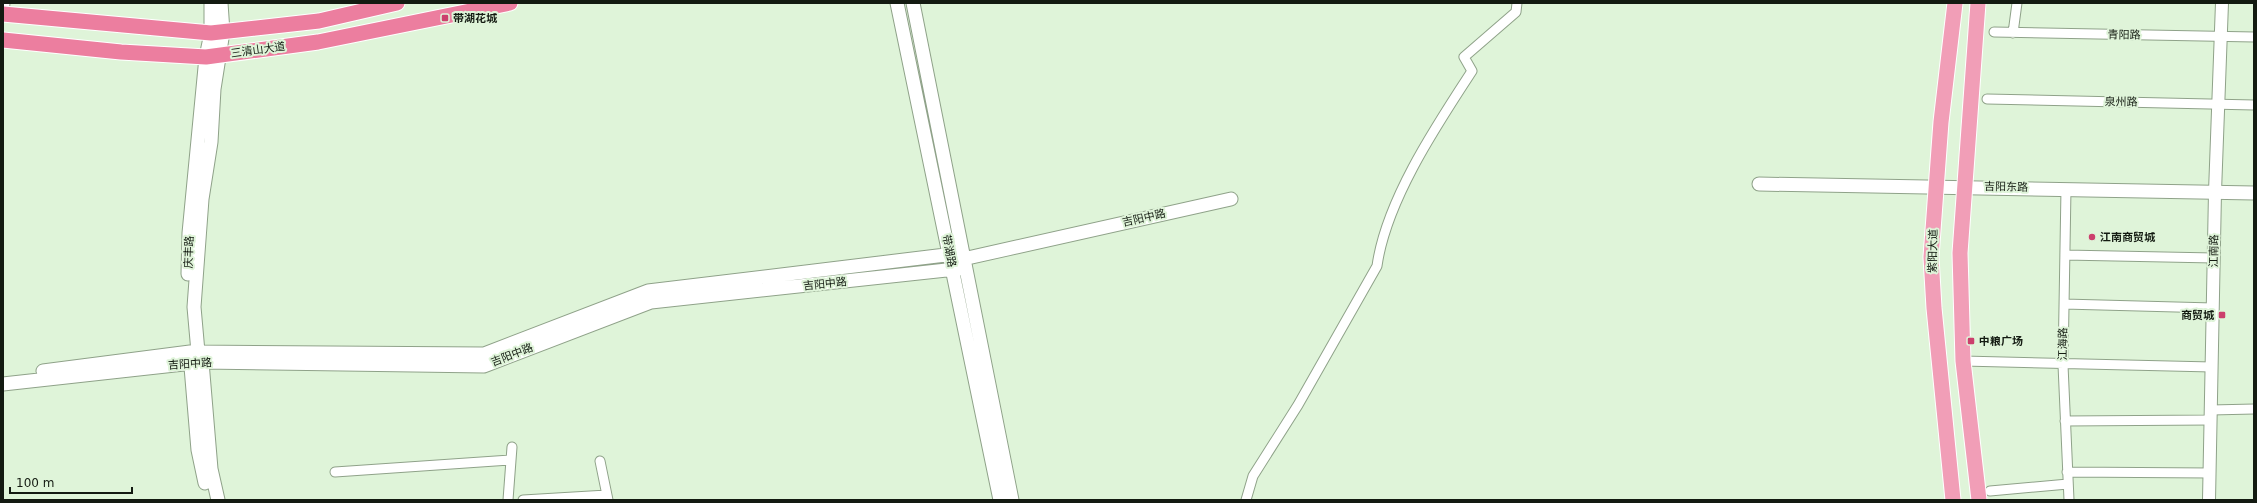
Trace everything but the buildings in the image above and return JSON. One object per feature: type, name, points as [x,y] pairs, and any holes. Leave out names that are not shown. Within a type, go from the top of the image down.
[{"type":"highway","name":"三清山大道","points":[[4,10],[217,32],[319,21],[397,3]]},
{"type":"highway","name":"三清山大道","points":[[3,40],[121,52],[213,56],[318,42],[510,3]]},
{"type":"main road","points":[[211,3],[217,32]]},
{"type":"main road","points":[[218,500],[211,469],[195,357],[194,300],[202,200],[211,142],[214,89],[213,56],[221,3]]},
{"type":"main road","name":"带湖路","points":[[897,3],[959,261],[1012,500]]},
{"type":"main road","name":"带湖路","points":[[913,3],[1000,500]]},
{"type":"main road","name":"紫阳大道","points":[[1953,500],[1934,308],[1931,257],[1935,186],[1955,3]]},
{"type":"main road","points":[[1978,3],[1960,253],[1963,361],[1985,495]]},
{"type":"main road","name":"庆丰路","points":[[209,500],[198,450],[195,357],[187,317],[189,233],[202,95],[213,56]]},
{"type":"main road","name":"吉阳东路","points":[[1759,184],[2254,193]]},
{"type":"main road","name":"吉阳中路","points":[[3,376],[195,357],[484,354],[648,291],[959,261],[1231,199]]},
{"type":"main road","name":"吉阳中路","points":[[3,384],[195,357]]},
{"type":"street","points":[[1246,500],[1256,470],[1298,405],[1377,266],[1380,243],[1412,169],[1472,71],[1464,57],[1516,12],[1517,3]]},
{"type":"street","points":[[2013,33],[2017,3]]},
{"type":"street","name":"江南路","points":[[2209,500],[2215,192],[2222,3]]},
{"type":"street","name":"青阳路","points":[[1994,32],[2254,37]]},
{"type":"street","name":"泉州路","points":[[1987,99],[2254,105]]},
{"type":"street","name":"江海路","points":[[2066,189],[2063,365],[2069,500]]},
{"type":"street","points":[[2065,255],[2214,258]]},
{"type":"street","points":[[2064,304],[2213,308]]},
{"type":"street","points":[[1963,361],[2063,365],[2212,367]]},
{"type":"street","points":[[2065,421],[2211,415],[2254,409]]},
{"type":"street","points":[[508,500],[512,447]]},
{"type":"street","points":[[335,472],[511,460]]},
{"type":"street","points":[[523,500],[607,497],[600,461]]},
{"type":"street","points":[[2067,472],[2210,473]]},
{"type":"street","points":[[1985,495],[2068,484]]},
{"type":"place","name":"带湖花城","points":[[445,18]]},
{"type":"place","name":"江南商贸城","points":[[2092,237]]},
{"type":"place","name":"商贸城","points":[[2222,315]]},
{"type":"place","name":"中粮广场","points":[[1971,341]]}]
